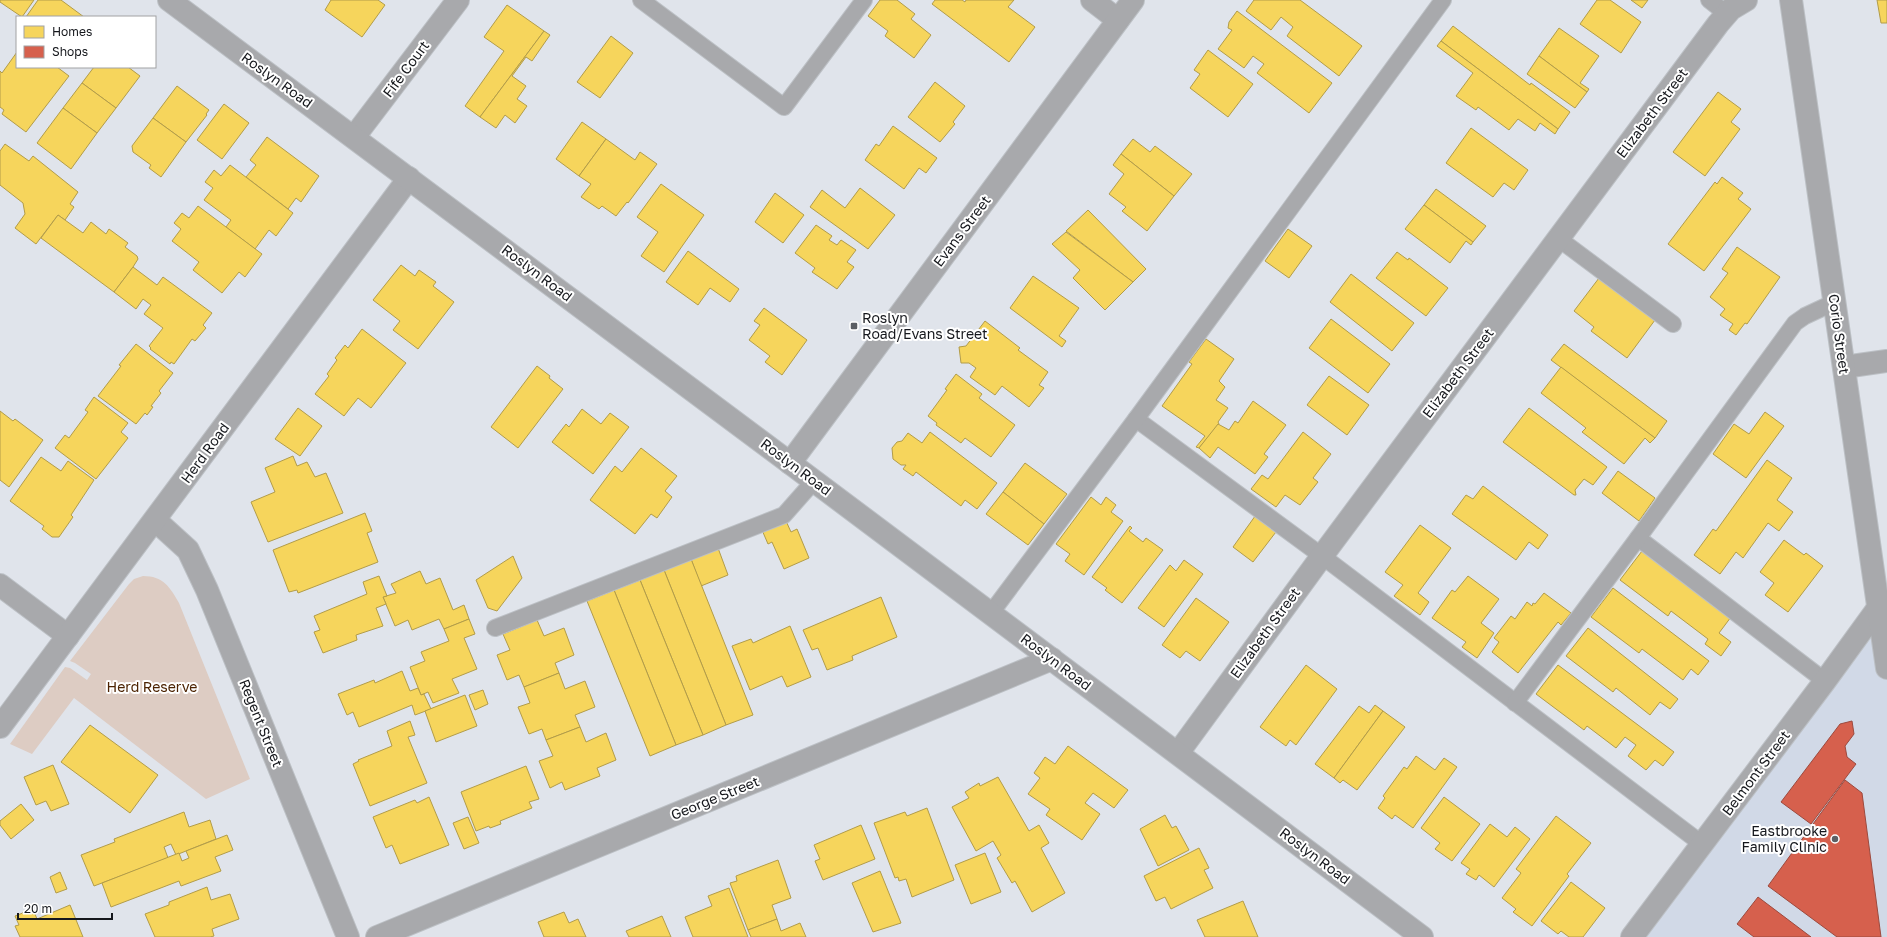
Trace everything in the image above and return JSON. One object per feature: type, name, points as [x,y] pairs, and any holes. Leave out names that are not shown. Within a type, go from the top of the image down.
[{"type":"street","name":"Roslyn Road","points":[[169,0],[991,613],[1422,937]]},
{"type":"street","name":"Fife Court","points":[[354,137],[458,0]]},
{"type":"street","points":[[1092,0],[1118,20]]},
{"type":"street","name":"Evans Street","points":[[790,463],[1133,0]]},
{"type":"street","name":"Elizabeth Street","points":[[1178,753],[1322,556],[1727,14],[1746,0]]},
{"type":"street","name":"Corio Street","points":[[1791,0],[1887,668]]},
{"type":"street","name":"Herd Road","points":[[0,727],[155,520],[352,252],[409,178]]},
{"type":"street","points":[[1844,367],[1887,361]]},
{"type":"street","name":"Regent Street","points":[[155,520],[188,550],[207,590],[348,937]]},
{"type":"street","points":[[0,585],[68,636]]},
{"type":"street","name":"Belmont Street","points":[[1632,937],[1825,681],[1878,608]]},
{"type":"street","name":"George Street","points":[[377,937],[1052,659]]},
{"type":"lane","points":[[641,0],[784,107],[864,0]]},
{"type":"lane","points":[[991,613],[1136,419],[1443,0]]},
{"type":"lane","points":[[1709,0],[1727,14]]},
{"type":"lane","points":[[1558,239],[1673,324]]},
{"type":"lane","points":[[1515,703],[1795,323],[1805,316],[1835,302]]},
{"type":"lane","points":[[1136,419],[1322,556],[1702,844]]},
{"type":"lane","points":[[495,628],[784,515],[814,481]]},
{"type":"lane","points":[[1638,538],[1825,681]]},
{"type":"shaded area","points":[[1878,608],[1887,668],[1887,937],[1631,937]]},
{"type":"green space","name":"Herd Reserve","points":[[143,576],[161,580],[169,587],[179,603],[250,779],[206,799],[74,698],[32,754],[10,744],[65,667],[70,668],[87,680],[91,674],[70,661],[129,584],[134,579]]},
{"type":"building: Homes","points":[[0,0],[34,0],[23,16],[0,2]]},
{"type":"building: Homes","points":[[38,0],[61,0],[83,16],[27,16]]},
{"type":"building: Homes","points":[[331,0],[378,0],[385,5],[362,37],[325,10]]},
{"type":"building: Homes","points":[[880,0],[897,0],[915,14],[911,19],[931,35],[914,58],[885,36],[888,31],[868,16]]},
{"type":"building: Homes","points":[[935,0],[962,0],[965,2],[966,0],[1014,0],[1008,7],[1035,27],[1009,62],[932,4]]},
{"type":"building: Homes","points":[[1254,0],[1300,0],[1362,46],[1339,76],[1287,36],[1293,27],[1281,17],[1271,30],[1246,11]]},
{"type":"building: Homes","points":[[1597,0],[1610,0],[1641,22],[1621,53],[1580,24]]},
{"type":"building: Homes","points":[[1631,0],[1648,0],[1642,8]]},
{"type":"building: Homes","points":[[1877,0],[1887,0],[1887,23],[1881,23]]},
{"type":"building: Homes","points":[[507,5],[544,31],[480,117],[465,106],[504,51],[484,37]]},
{"type":"building: Homes","points":[[1237,11],[1332,83],[1309,113],[1257,73],[1264,64],[1253,56],[1244,68],[1218,49],[1232,30],[1228,28],[1229,22]]},
{"type":"building: Homes","points":[[1453,26],[1530,85],[1531,83],[1570,112],[1558,129],[1441,41]]},
{"type":"building: Homes","points":[[1559,28],[1599,56],[1580,83],[1589,89],[1587,92],[1539,56]]},
{"type":"building: Homes","points":[[544,31],[550,35],[532,61],[526,57],[512,76],[526,86],[517,99],[527,106],[515,123],[505,115],[496,128],[480,117]]},
{"type":"building: Homes","points":[[611,36],[633,53],[600,98],[577,82]]},
{"type":"building: Homes","points":[[1441,41],[1558,129],[1555,134],[1540,123],[1535,131],[1518,119],[1509,130],[1478,107],[1476,110],[1456,96],[1473,73],[1437,46]]},
{"type":"building: Homes","points":[[1208,50],[1253,84],[1228,117],[1190,88],[1200,74],[1194,70]]},
{"type":"building: Homes","points":[[16,53],[16,68],[58,68],[69,76],[26,132],[2,114],[4,110],[0,107],[0,71],[2,73]]},
{"type":"building: Homes","points":[[1539,56],[1587,92],[1575,108],[1527,74]]},
{"type":"building: Homes","points":[[93,68],[129,68],[140,76],[116,108],[82,83]]},
{"type":"building: Homes","points":[[935,82],[965,106],[953,122],[955,124],[940,142],[908,117]]},
{"type":"building: Homes","points":[[82,83],[116,108],[97,133],[63,108]]},
{"type":"building: Homes","points":[[177,86],[209,110],[206,114],[207,115],[186,142],[153,118]]},
{"type":"building: Homes","points":[[1718,92],[1741,109],[1731,122],[1740,129],[1705,176],[1673,152]]},
{"type":"building: Homes","points":[[224,104],[249,123],[222,159],[197,140]]},
{"type":"building: Homes","points":[[63,108],[97,133],[71,169],[37,143]]},
{"type":"building: Homes","points":[[153,118],[186,142],[161,177],[149,168],[151,165],[133,152],[132,146]]},
{"type":"building: Homes","points":[[582,122],[606,139],[579,176],[556,159]]},
{"type":"building: Homes","points":[[893,126],[937,158],[926,173],[919,168],[904,189],[865,160],[876,144],[879,146]]},
{"type":"building: Homes","points":[[1471,128],[1528,170],[1514,190],[1504,183],[1493,197],[1446,163]]},
{"type":"building: Homes","points":[[267,137],[319,176],[301,202],[296,198],[288,209],[246,177],[256,165],[250,160]]},
{"type":"building: Homes","points":[[606,139],[635,160],[640,152],[657,164],[628,203],[627,202],[616,216],[602,206],[599,209],[581,197],[591,184],[579,176]]},
{"type":"building: Homes","points":[[1133,139],[1150,152],[1155,146],[1192,174],[1174,196],[1121,154]]},
{"type":"building: Homes","points":[[5,144],[29,161],[33,156],[78,192],[70,204],[74,207],[65,220],[58,215],[36,244],[15,228],[25,214],[23,203],[0,185],[0,151]]},
{"type":"building: Homes","points":[[1121,154],[1174,196],[1147,231],[1122,211],[1126,207],[1109,194],[1124,174],[1113,165]]},
{"type":"building: Homes","points":[[230,165],[293,213],[276,236],[269,230],[255,249],[226,227],[231,220],[204,200],[213,188],[205,182],[214,170],[221,176]]},
{"type":"building: Homes","points":[[1722,177],[1743,193],[1738,199],[1751,209],[1704,271],[1668,244],[1715,182],[1717,184]]},
{"type":"building: Homes","points":[[661,184],[704,215],[664,272],[641,256],[658,232],[637,217]]},
{"type":"building: Homes","points":[[860,188],[895,215],[868,249],[810,207],[822,190],[845,208]]},
{"type":"building: Homes","points":[[1436,189],[1486,226],[1473,242],[1424,205]]},
{"type":"building: Homes","points":[[775,193],[804,215],[783,243],[755,222]]},
{"type":"building: Homes","points":[[1424,205],[1473,242],[1471,245],[1466,241],[1450,263],[1405,229]]},
{"type":"building: Homes","points":[[198,206],[262,254],[245,277],[239,272],[222,293],[193,270],[199,262],[172,241],[181,229],[174,223],[182,213],[189,218]]},
{"type":"building: Homes","points":[[1088,210],[1146,269],[1133,282],[1066,231]]},
{"type":"building: Homes","points":[[58,215],[83,233],[91,222],[106,234],[109,229],[128,243],[125,247],[137,256],[138,259],[114,292],[41,238]]},
{"type":"building: Homes","points":[[816,225],[832,236],[829,240],[837,245],[841,240],[856,250],[847,262],[854,267],[837,289],[812,272],[815,268],[795,253]]},
{"type":"building: Homes","points":[[1288,229],[1312,246],[1289,278],[1265,261]]},
{"type":"building: Homes","points":[[1066,232],[1133,282],[1105,310],[1073,278],[1080,270],[1052,244]]},
{"type":"building: Homes","points":[[1737,247],[1780,277],[1747,324],[1745,323],[1736,335],[1729,330],[1733,324],[1720,315],[1725,309],[1710,297],[1728,273],[1722,269]]},
{"type":"building: Homes","points":[[688,251],[739,289],[730,302],[710,288],[698,305],[666,282]]},
{"type":"building: Homes","points":[[1397,252],[1408,260],[1409,258],[1448,288],[1426,316],[1376,278]]},
{"type":"building: Homes","points":[[401,265],[415,276],[419,270],[436,282],[433,286],[454,302],[418,349],[393,330],[400,321],[373,300]]},
{"type":"building: Homes","points":[[133,267],[157,285],[163,277],[212,313],[203,325],[206,328],[195,341],[192,339],[174,364],[171,362],[170,364],[150,349],[151,348],[149,346],[163,328],[144,314],[151,305],[143,299],[136,309],[114,292]]},
{"type":"building: Homes","points":[[1351,274],[1414,323],[1392,351],[1330,302]]},
{"type":"building: Homes","points":[[1033,276],[1079,308],[1059,336],[1066,341],[1062,347],[1010,308]]},
{"type":"building: Homes","points":[[1599,278],[1655,320],[1627,358],[1591,331],[1594,327],[1574,311]]},
{"type":"building: Homes","points":[[764,308],[807,340],[782,375],[765,362],[770,356],[749,340],[760,325],[754,321]]},
{"type":"building: Homes","points":[[1331,319],[1390,364],[1368,393],[1309,348]]},
{"type":"building: Homes","points":[[985,321],[1020,348],[1018,350],[1048,372],[1039,385],[1044,388],[1029,407],[1002,386],[995,395],[970,377],[976,368],[969,363],[961,363],[959,347],[966,346]]},
{"type":"building: Homes","points":[[362,329],[406,363],[371,408],[358,398],[344,416],[315,394],[329,376],[327,374],[337,360],[335,358],[345,345],[348,348]]},
{"type":"building: Homes","points":[[1206,339],[1234,359],[1219,381],[1225,387],[1216,400],[1228,408],[1218,422],[1219,424],[1199,448],[1196,447],[1205,436],[1162,406],[1192,364],[1189,362]]},
{"type":"building: Homes","points":[[136,344],[173,373],[159,391],[161,393],[151,406],[153,407],[147,415],[145,413],[136,424],[98,396],[121,366],[119,365]]},
{"type":"building: Homes","points":[[1564,344],[1667,421],[1655,438],[1551,360]]},
{"type":"building: Homes","points":[[537,366],[563,389],[518,448],[491,427]]},
{"type":"building: Homes","points":[[1561,367],[1655,438],[1650,443],[1645,438],[1624,464],[1582,432],[1586,428],[1541,393]]},
{"type":"building: Homes","points":[[956,374],[982,394],[979,398],[1015,425],[991,457],[965,438],[961,443],[936,425],[937,423],[928,416],[947,390],[945,389]]},
{"type":"building: Homes","points":[[1329,376],[1369,405],[1347,435],[1307,405]]},
{"type":"building: Homes","points":[[94,397],[128,423],[121,432],[128,438],[96,479],[55,448],[65,435],[69,438],[88,412],[85,410]]},
{"type":"building: Homes","points":[[1253,401],[1286,425],[1264,454],[1268,457],[1255,474],[1218,447],[1210,458],[1199,448],[1218,424],[1229,430],[1235,421],[1238,423]]},
{"type":"building: Homes","points":[[298,408],[322,426],[300,456],[275,439]]},
{"type":"building: Homes","points":[[1529,408],[1607,467],[1593,485],[1584,479],[1575,490],[1576,495],[1574,495],[1503,442]]},
{"type":"building: Homes","points":[[582,409],[601,424],[610,413],[629,427],[593,474],[552,442],[566,424],[569,427]]},
{"type":"building: Homes","points":[[0,411],[13,421],[15,419],[43,440],[9,487],[0,480]]},
{"type":"building: Homes","points":[[1765,412],[1784,426],[1746,478],[1713,454],[1734,424],[1749,434]]},
{"type":"building: Homes","points":[[930,432],[997,483],[977,509],[965,500],[961,506],[916,472],[913,476],[903,469],[906,465],[901,465],[893,459],[892,448],[897,442],[902,441],[908,433],[922,443]]},
{"type":"building: Homes","points":[[1303,432],[1331,454],[1313,478],[1318,482],[1300,505],[1285,495],[1276,507],[1251,489],[1262,475],[1268,479]]},
{"type":"building: Homes","points":[[641,448],[677,476],[665,491],[672,497],[657,518],[651,514],[635,534],[590,500],[615,466],[622,472]]},
{"type":"building: Homes","points":[[293,456],[297,466],[307,462],[315,477],[326,473],[343,513],[268,542],[251,502],[275,492],[265,468]]},
{"type":"building: Homes","points":[[41,457],[61,471],[68,461],[94,480],[71,515],[73,517],[59,537],[52,537],[42,529],[44,526],[10,501]]},
{"type":"building: Homes","points":[[1767,460],[1792,478],[1777,500],[1793,512],[1779,531],[1768,523],[1743,558],[1736,552],[1720,574],[1694,555],[1713,529],[1716,531]]},
{"type":"building: Homes","points":[[1025,463],[1067,494],[1044,524],[1003,492]]},
{"type":"building: Homes","points":[[1618,471],[1655,498],[1639,521],[1602,493]]},
{"type":"building: Homes","points":[[1483,486],[1548,535],[1538,549],[1529,542],[1516,560],[1452,514],[1466,495],[1473,499]]},
{"type":"building: Homes","points":[[1003,492],[1044,524],[1028,545],[986,514]]},
{"type":"building: Homes","points":[[1091,497],[1101,505],[1106,497],[1116,505],[1111,512],[1123,521],[1084,575],[1065,561],[1070,554],[1056,544]]},
{"type":"building: Homes","points":[[1258,512],[1279,528],[1253,562],[1233,547]]},
{"type":"building: Homes","points":[[365,513],[372,531],[367,533],[378,562],[298,593],[297,590],[289,592],[273,550]]},
{"type":"building: Homes","points":[[786,521],[791,532],[797,529],[809,558],[784,569],[772,542],[768,544],[762,530]]},
{"type":"building: Homes","points":[[1420,525],[1451,548],[1418,593],[1429,602],[1420,615],[1394,596],[1403,585],[1385,572]]},
{"type":"building: Homes","points":[[1130,526],[1132,528],[1129,531],[1143,542],[1146,538],[1163,550],[1122,603],[1105,590],[1107,588],[1092,577]]},
{"type":"building: Homes","points":[[1784,540],[1804,555],[1806,553],[1823,566],[1788,612],[1765,595],[1774,583],[1760,572]]},
{"type":"building: Homes","points":[[718,548],[728,575],[701,586],[691,559]]},
{"type":"building: Homes","points":[[1642,551],[1731,617],[1719,633],[1731,642],[1721,656],[1705,644],[1708,639],[1671,611],[1668,616],[1620,580]]},
{"type":"building: Homes","points":[[513,556],[522,578],[497,611],[488,608],[476,580]]},
{"type":"building: Homes","points":[[691,559],[753,715],[726,725],[664,570]]},
{"type":"building: Homes","points":[[1184,560],[1203,574],[1164,627],[1138,608],[1170,565],[1176,571]]},
{"type":"building: Homes","points":[[664,570],[726,725],[703,735],[640,580]]},
{"type":"building: Homes","points":[[420,571],[426,584],[440,578],[453,610],[464,605],[469,619],[444,629],[439,619],[412,630],[408,620],[395,626],[383,597],[396,593],[391,584]]},
{"type":"building: Homes","points":[[379,576],[387,596],[383,597],[386,604],[376,608],[383,626],[356,635],[357,640],[323,653],[314,632],[320,630],[314,616],[367,594],[363,582]]},
{"type":"building: Homes","points":[[1468,576],[1499,599],[1481,623],[1494,633],[1477,658],[1462,647],[1466,642],[1432,618],[1452,590],[1455,592]]},
{"type":"building: Homes","points":[[640,580],[703,735],[676,745],[614,590]]},
{"type":"building: Homes","points":[[1613,588],[1709,661],[1698,675],[1691,669],[1683,680],[1642,649],[1639,653],[1591,617]]},
{"type":"building: Homes","points":[[614,590],[676,745],[650,756],[587,601]]},
{"type":"building: Homes","points":[[1544,593],[1571,613],[1561,625],[1558,622],[1518,673],[1492,652],[1499,642],[1494,638],[1511,616],[1515,619],[1527,602],[1532,606],[1533,603],[1535,604]]},
{"type":"building: Homes","points":[[881,597],[897,637],[852,656],[853,660],[827,670],[818,648],[812,650],[803,630]]},
{"type":"building: Homes","points":[[1196,598],[1229,622],[1200,661],[1186,651],[1180,658],[1162,645]]},
{"type":"building: Homes","points":[[469,619],[475,634],[464,638],[477,669],[452,679],[459,693],[433,703],[428,692],[421,695],[410,667],[425,661],[421,652],[449,641],[444,629]]},
{"type":"building: Homes","points":[[537,620],[544,636],[564,628],[574,655],[555,663],[559,673],[524,687],[519,675],[507,680],[497,655],[510,650],[503,634]]},
{"type":"building: Homes","points":[[790,626],[811,677],[787,687],[782,676],[750,690],[732,646],[751,639],[753,643]]},
{"type":"building: Homes","points":[[1588,628],[1678,699],[1670,709],[1660,702],[1650,715],[1616,688],[1613,692],[1566,656]]},
{"type":"building: Homes","points":[[1306,665],[1337,689],[1296,745],[1290,740],[1286,746],[1260,727]]},
{"type":"building: Homes","points":[[1558,665],[1674,752],[1663,766],[1655,760],[1646,770],[1628,756],[1636,745],[1625,737],[1616,748],[1587,726],[1584,730],[1536,694]]},
{"type":"building: Homes","points":[[402,671],[410,691],[418,688],[421,695],[424,694],[431,709],[415,715],[412,705],[359,727],[353,712],[347,715],[338,694],[374,680],[375,683]]},
{"type":"building: Homes","points":[[559,673],[565,689],[585,681],[595,707],[575,715],[580,727],[546,740],[542,729],[529,734],[518,707],[530,703],[524,687]]},
{"type":"building: Homes","points":[[483,690],[488,704],[475,710],[469,695]]},
{"type":"building: Homes","points":[[465,695],[477,726],[436,742],[425,711]]},
{"type":"building: Homes","points":[[1375,705],[1383,711],[1334,778],[1315,764],[1359,706],[1369,713]]},
{"type":"building: Homes","points":[[1383,711],[1405,727],[1357,790],[1343,780],[1340,783],[1334,778]]},
{"type":"building: Homes","points":[[410,721],[415,735],[408,737],[427,783],[370,806],[353,764],[359,761],[358,760],[392,746],[387,731]]},
{"type":"building: Homes","points":[[90,725],[158,775],[130,813],[61,762]]},
{"type":"building: Homes","points":[[580,727],[586,742],[606,733],[616,760],[597,768],[600,776],[565,790],[562,782],[550,788],[539,761],[553,756],[546,740]]},
{"type":"building: Homes","points":[[1068,746],[1128,790],[1114,808],[1093,793],[1085,803],[1100,814],[1082,840],[1046,815],[1050,809],[1028,794],[1040,778],[1034,773],[1045,757],[1055,764]]},
{"type":"building: Homes","points":[[1416,756],[1435,770],[1444,758],[1457,767],[1413,828],[1395,815],[1392,819],[1378,808],[1385,798],[1383,796],[1404,767],[1407,769]]},
{"type":"building: Homes","points":[[53,765],[69,804],[51,811],[46,801],[36,805],[24,777]]},
{"type":"building: Homes","points":[[526,766],[539,799],[529,802],[532,808],[500,821],[501,824],[490,828],[489,826],[476,831],[461,792]]},
{"type":"building: Homes","points":[[998,777],[1029,831],[1039,825],[1049,843],[1041,848],[1065,893],[1032,912],[1015,881],[1012,883],[997,858],[1001,855],[993,841],[976,851],[952,807],[969,798],[965,792],[979,783],[980,786]]},
{"type":"building: Homes","points":[[429,797],[449,845],[400,864],[392,845],[386,848],[373,817],[415,800],[417,803]]},
{"type":"building: Homes","points":[[1444,797],[1480,824],[1452,861],[1435,849],[1440,843],[1421,828]]},
{"type":"building: Homes","points":[[21,804],[34,820],[11,839],[0,825],[0,821]]},
{"type":"building: Homes","points":[[927,808],[954,880],[912,897],[906,879],[899,881],[898,877],[895,878],[874,823],[905,812],[907,816]]},
{"type":"building: Homes","points":[[184,812],[189,827],[210,820],[216,839],[176,855],[171,844],[164,847],[168,858],[94,886],[81,855],[115,842],[114,839]]},
{"type":"building: Homes","points":[[1165,815],[1172,828],[1176,826],[1189,850],[1158,866],[1140,829]]},
{"type":"building: Homes","points":[[1556,816],[1591,843],[1567,874],[1569,876],[1532,926],[1513,912],[1516,909],[1502,898],[1521,873],[1516,869]]},
{"type":"building: Homes","points":[[468,817],[479,843],[464,849],[453,823]]},
{"type":"building: Homes","points":[[1490,824],[1507,837],[1515,827],[1530,839],[1494,887],[1479,875],[1476,880],[1466,874],[1470,869],[1461,863]]},
{"type":"building: Homes","points":[[861,825],[875,859],[823,880],[815,861],[820,859],[814,845]]},
{"type":"building: Homes","points":[[227,835],[233,850],[215,857],[221,871],[181,886],[179,881],[111,907],[102,883],[179,853],[182,861],[189,858],[186,851]]},
{"type":"building: Homes","points":[[1199,848],[1209,868],[1204,870],[1213,888],[1171,909],[1165,897],[1156,901],[1144,876]]},
{"type":"building: Homes","points":[[985,853],[1001,892],[971,904],[955,865]]},
{"type":"building: Homes","points":[[778,860],[791,898],[772,905],[777,919],[748,930],[730,883],[737,881],[736,876]]},
{"type":"building: Homes","points":[[880,871],[901,923],[873,932],[852,883]]},
{"type":"building: Homes","points":[[60,872],[67,889],[56,893],[50,877]]},
{"type":"building: Homes","points":[[1571,882],[1605,908],[1583,937],[1569,937],[1561,931],[1558,934],[1541,921]]},
{"type":"building: Homes","points":[[207,887],[211,900],[230,894],[239,919],[212,929],[214,936],[210,937],[155,937],[145,914],[169,905],[169,902]]},
{"type":"building: Homes","points":[[729,888],[748,937],[693,937],[685,917],[712,906],[708,896]]},
{"type":"building: Homes","points":[[1243,901],[1258,937],[1205,937],[1197,920]]},
{"type":"building: Homes","points":[[70,905],[83,937],[20,937],[15,926],[19,925],[15,916],[33,909],[37,919]]},
{"type":"building: Homes","points":[[564,912],[569,923],[578,919],[586,937],[544,937],[538,922]]},
{"type":"building: Homes","points":[[662,916],[671,937],[629,937],[626,931]]},
{"type":"building: Homes","points":[[777,919],[781,931],[800,923],[806,937],[751,937],[748,930]]},
{"type":"building: Shops","points":[[1852,721],[1854,734],[1845,746],[1847,757],[1856,764],[1811,824],[1781,802],[1840,724]]},
{"type":"building: Shops","name":"Eastbrooke Family Clinic","points":[[1845,780],[1862,793],[1881,937],[1837,937],[1768,886]]},
{"type":"building: Shops","name":"Eastbrooke Family Clinic","points":[[1758,897],[1811,937],[1754,937],[1737,924]]},
{"type":"place","name":"Roslyn Road/Evans Street","points":[[854,326]]},
{"type":"place","name":"Eastbrooke Family Clinic","points":[[1835,839]]}]
